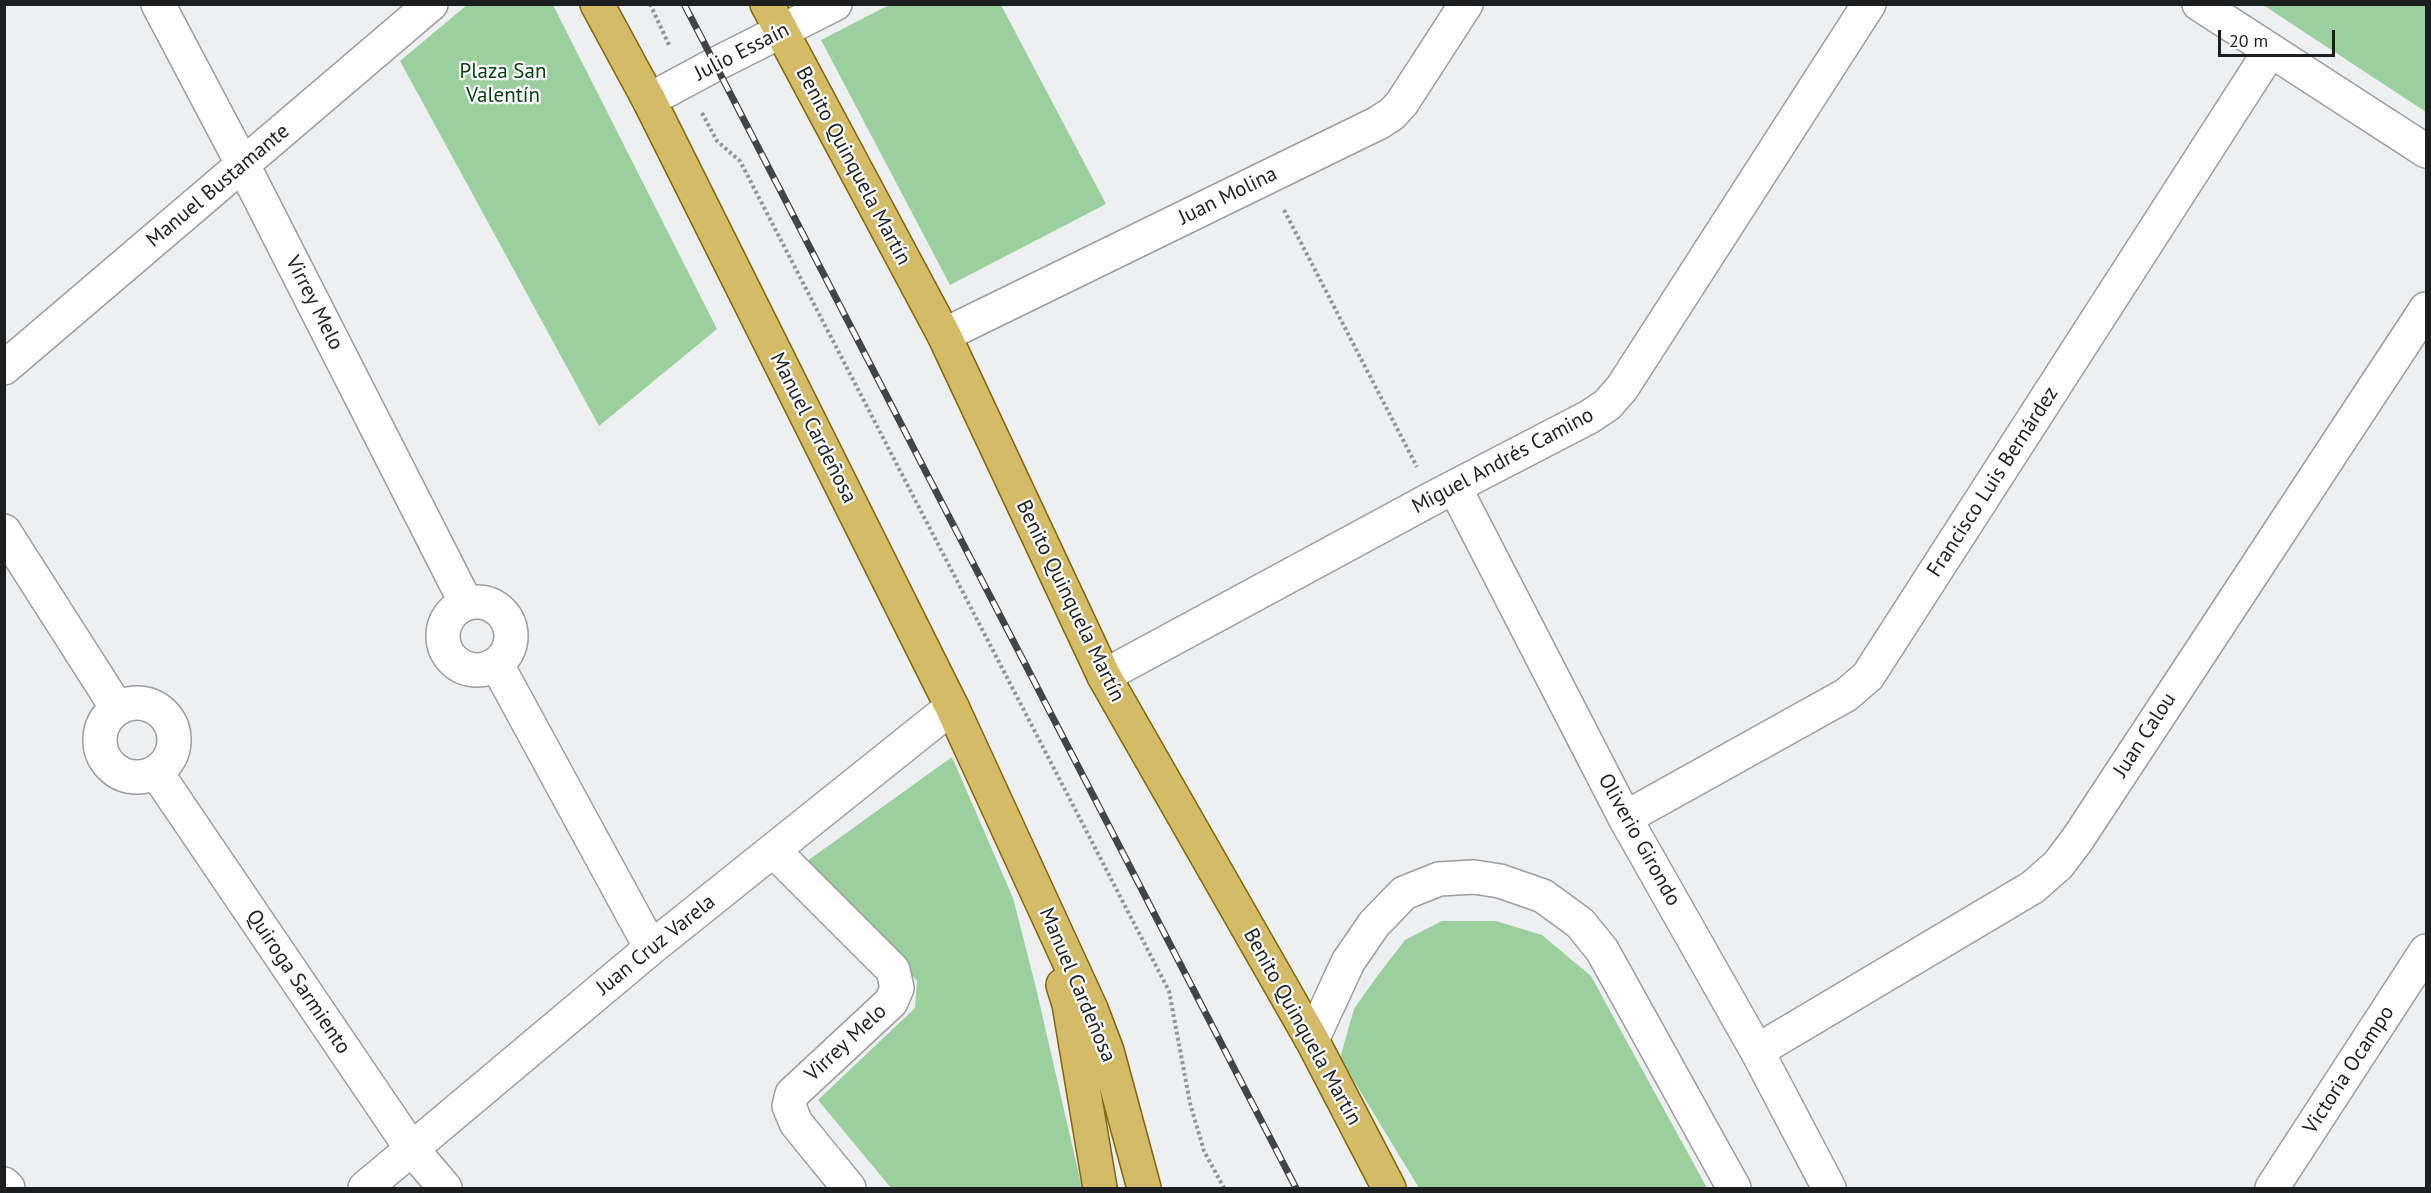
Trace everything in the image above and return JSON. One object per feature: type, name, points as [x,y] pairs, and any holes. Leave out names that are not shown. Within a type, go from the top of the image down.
[{"type":"main road","name":"Manuel Cardeñosa","points":[[597,4],[649,100],[952,706],[1091,1009],[1107,1052],[1144,1188]]},
{"type":"main road","name":"Benito Quinquela Martín","points":[[774,18],[944,335],[1104,676],[1312,1040],[1389,1188]]},
{"type":"main road","name":"Manuel Cardeñosa","points":[[1020,855],[1069,1004],[1100,1188]]},
{"type":"street","name":"Virrey Melo","points":[[158,4],[243,165],[466,603]]},
{"type":"street","name":"Manuel Bustamante","points":[[4,368],[431,4]]},
{"type":"street","name":"Julio Essaín","points":[[649,100],[685,81],[774,18],[835,4]]},
{"type":"street","name":"Juan Molina","points":[[944,335],[1378,123],[1392,114],[1402,103],[1466,4]]},
{"type":"street","name":"Miguel Andrés Camino","points":[[1104,676],[1589,417],[1607,405],[1622,388],[1869,4]]},
{"type":"street","points":[[2199,4],[2427,151]]},
{"type":"street","name":"Francisco Luis Bernárdez","points":[[1625,818],[1846,695],[1868,676],[2270,51]]},
{"type":"street","name":"Juan Calou","points":[[1756,1051],[2032,887],[2058,865],[2077,840],[2427,309]]},
{"type":"street","name":"Oliverio Girondo","points":[[1444,493],[1756,1051],[1829,1188]]},
{"type":"street","points":[[4,531],[117,708]]},
{"type":"street","points":[[466,603],[488,603],[498,608],[511,627],[510,648],[496,665],[486,670],[462,668],[446,651],[443,629],[448,618],[466,603]]},
{"type":"street","points":[[496,665],[651,948]]},
{"type":"street","points":[[128,704],[151,706],[169,721],[174,744],[165,765],[156,772],[131,777],[119,773],[108,764],[99,741],[108,717],[117,708],[128,704]]},
{"type":"street","name":"Juan Cruz Varela","points":[[365,1188],[651,948],[952,706]]},
{"type":"street","name":"Quiroga Sarmiento","points":[[156,772],[411,1148],[445,1188]]},
{"type":"street","name":"Virrey Melo","points":[[774,851],[893,970],[897,988],[891,1002],[792,1094],[789,1106],[796,1123],[849,1188]]},
{"type":"street","points":[[1312,1040],[1348,962],[1374,924],[1404,894],[1440,879],[1474,877],[1500,881],[1543,896],[1580,923],[1602,950],[1734,1188]]},
{"type":"street","name":"Victoria Ocampo","points":[[2272,1188],[2427,951]]},
{"type":"street","points":[[4,1184],[8,1188]]},
{"type":"path","points":[[650,4],[685,81],[717,141],[740,161],[1169,991],[1190,1103],[1204,1151],[1224,1188]]},
{"type":"path","points":[[1267,177],[1444,493]]},
{"type":"green space","name":"Plaza San Valentín","points":[[467,5],[553,5],[717,329],[599,426],[400,61]]},
{"type":"green space","points":[[889,5],[1001,5],[1106,204],[950,285],[821,40]]},
{"type":"green space","points":[[2263,5],[2426,5],[2426,112]]},
{"type":"green space","points":[[952,757],[1013,898],[1082,1188],[891,1188],[818,1100],[915,1008],[917,981],[803,864]]},
{"type":"green space","points":[[1442,921],[1496,921],[1542,935],[1591,976],[1707,1188],[1419,1188],[1340,1058],[1354,1009],[1375,979],[1405,940]]},
{"type":"railway","points":[[684,4],[1296,1188]]}]
